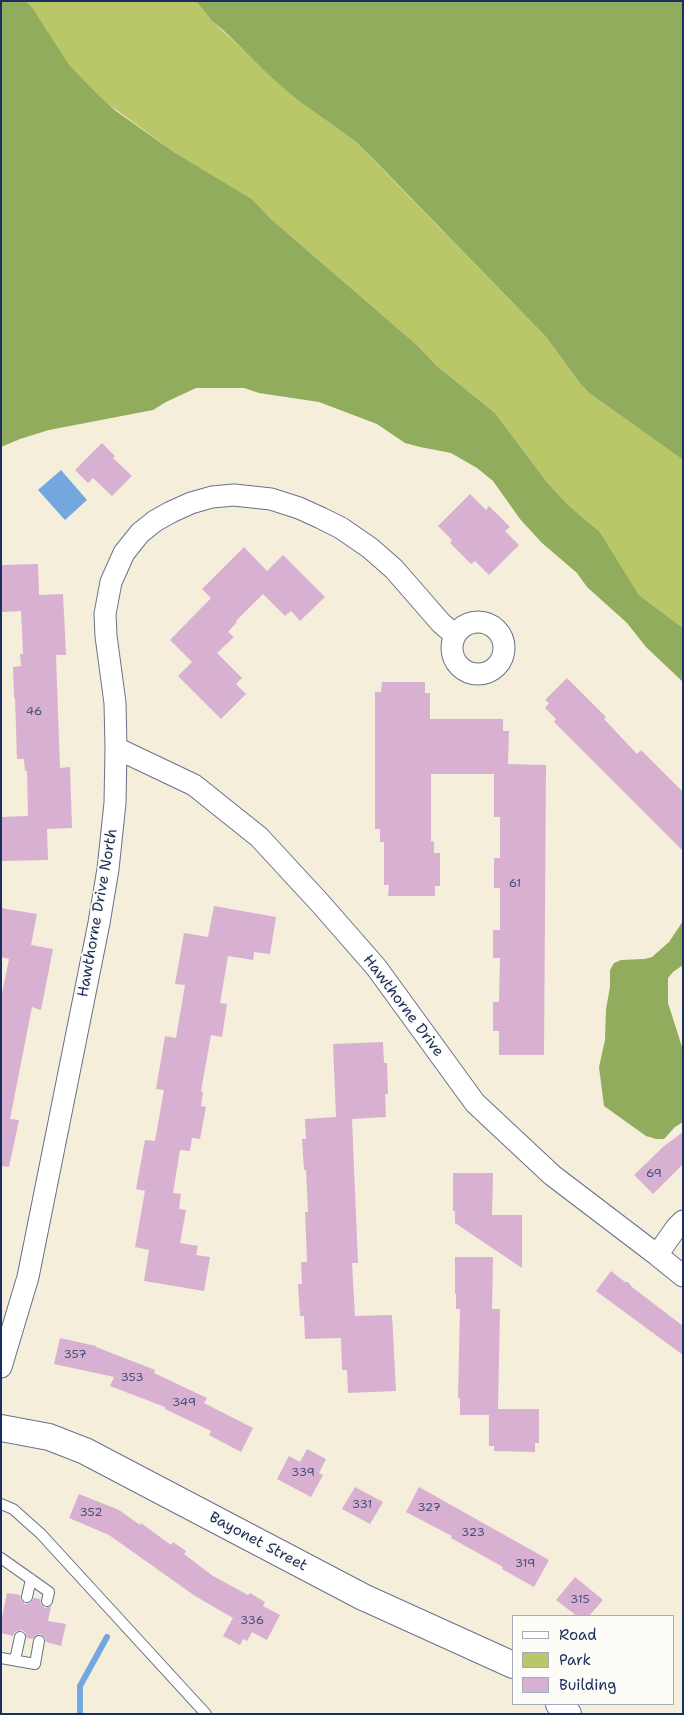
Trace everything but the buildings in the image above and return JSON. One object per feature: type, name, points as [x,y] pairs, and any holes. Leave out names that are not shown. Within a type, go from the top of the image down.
[{"type":"street","name":"Hawthorne Drive North","points":[[1,1367],[28,1277],[99,923],[113,836],[116,748],[114,693],[105,625],[106,605],[111,582],[124,553],[140,533],[161,517],[197,501],[234,495],[260,497],[299,508],[331,523],[361,541],[404,580],[441,623],[455,635]]},
{"type":"street","name":"Hawthorne Drive","points":[[116,748],[194,785],[259,837],[376,967],[475,1103],[552,1176],[683,1276]]},
{"type":"street","points":[[657,1255],[683,1221]]},
{"type":"street","name":"Bayonet Street","points":[[1,1428],[50,1437],[85,1451],[363,1597],[512,1666]]},
{"type":"lane","points":[[1,1504],[13,1509],[41,1534],[206,1714]]},
{"type":"lane","points":[[1,1558],[49,1592],[47,1601]]},
{"type":"lane","points":[[27,1597],[31,1579]]},
{"type":"lane","points":[[15,1660],[20,1637]]},
{"type":"lane","points":[[1,1658],[35,1664],[39,1641]]},
{"type":"green space","points":[[1,1],[48,33],[26,1],[196,1],[212,21],[296,99],[355,141],[546,337],[589,393],[683,460],[683,628],[639,595],[600,532],[567,504],[547,482],[495,413],[437,366],[417,345],[271,219],[252,199],[174,152],[100,98]]},
{"type":"green space","points":[[1,1],[26,1],[69,65],[116,111],[174,152],[252,199],[271,219],[417,345],[437,366],[495,413],[547,482],[567,504],[600,532],[639,595],[683,628],[683,682],[646,647],[627,623],[587,587],[577,573],[542,543],[520,519],[493,481],[477,468],[451,453],[405,443],[377,424],[319,402],[259,393],[244,388],[196,388],[153,410],[49,430],[1,447]]},
{"type":"green space","points":[[196,1],[683,1],[683,460],[589,393],[546,337],[355,141],[296,99],[212,21]]},
{"type":"green space","points":[[683,921],[683,965],[668,978],[668,1003],[683,1050],[683,1122],[675,1127],[664,1139],[656,1139],[646,1136],[604,1106],[599,1067],[605,1040],[610,970],[614,963],[621,960],[652,957],[669,942]]},
{"type":"water","points":[[61,470],[87,500],[65,520],[38,490]]},
{"type":"waterway","points":[[80,1714],[80,1686],[107,1637]]}]
